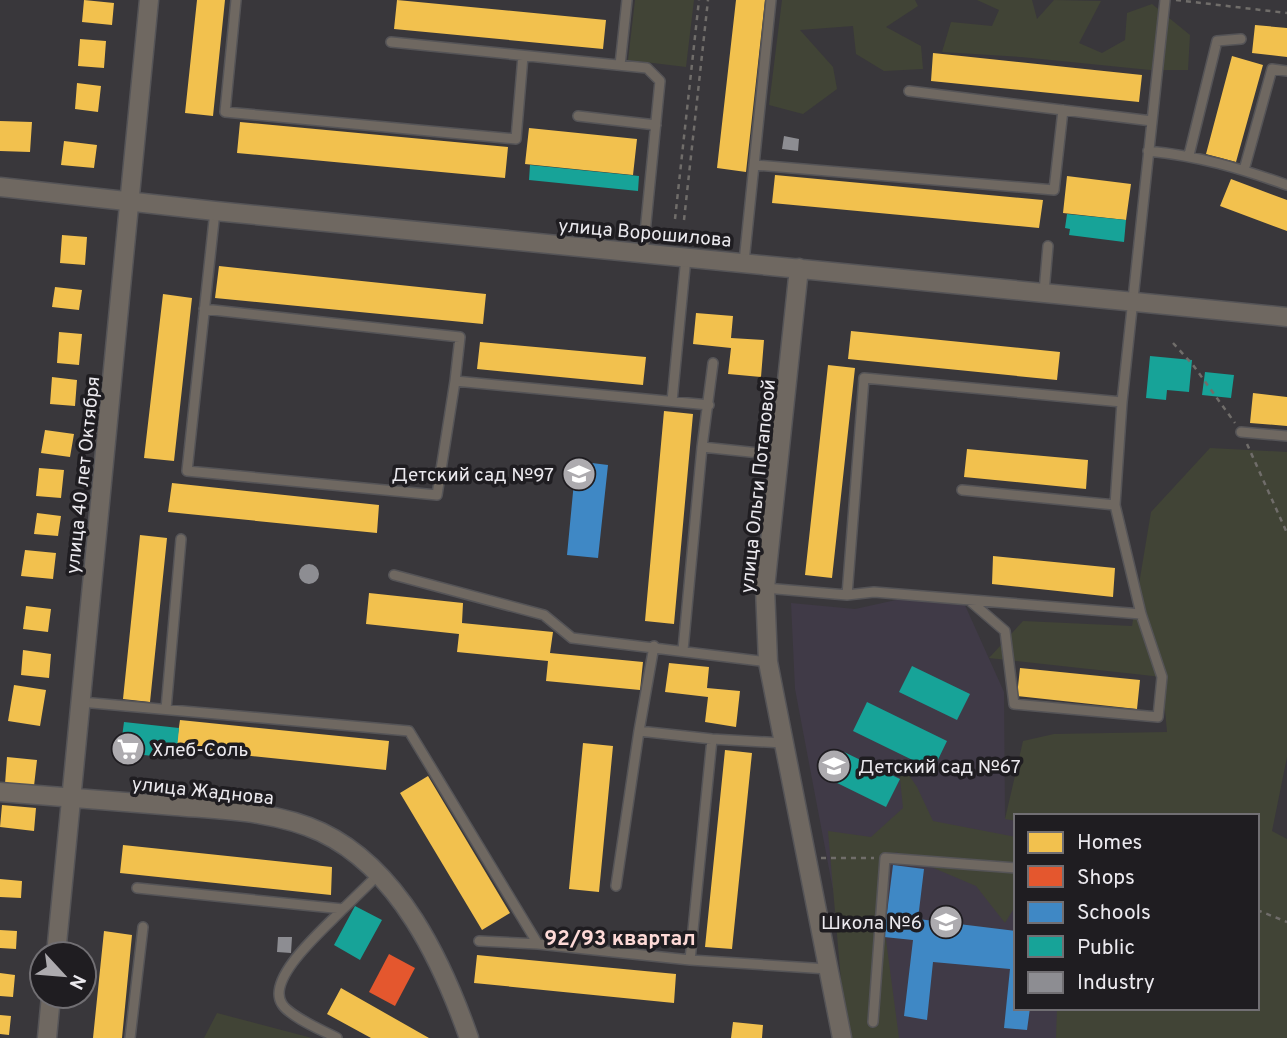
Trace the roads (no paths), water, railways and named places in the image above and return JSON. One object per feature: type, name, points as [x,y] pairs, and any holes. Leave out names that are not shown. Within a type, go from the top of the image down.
[{"type":"street","name":"улица 40 лет Октября","points":[[57,940],[149,0]]},
{"type":"street","name":"улица Ворошилова","points":[[0,187],[215,211],[1287,317]]},
{"type":"street","name":"улица Ольги Потаповой","points":[[799,268],[765,588],[768,662],[842,1038]]},
{"type":"street","name":"улица Жаднова","points":[[0,792],[235,811],[296,823],[321,832],[358,855],[407,910],[433,950],[470,1038]]},
{"type":"street","points":[[47,1038],[50,1010]]},
{"type":"lane","points":[[236,0],[225,112],[516,139],[523,56]]},
{"type":"lane","points":[[620,65],[627,0]]},
{"type":"lane","points":[[744,262],[771,0]]},
{"type":"lane","points":[[969,600],[1005,631],[1014,704],[1158,718],[1162,677],[1141,614],[1115,505],[1122,402],[1165,0]]},
{"type":"lane","points":[[1189,155],[1217,41],[1241,39]]},
{"type":"lane","points":[[391,42],[647,68],[660,81],[643,253]]},
{"type":"lane","points":[[1244,170],[1272,69],[1287,71]]},
{"type":"lane","points":[[909,91],[1152,121]]},
{"type":"lane","points":[[754,165],[1054,190],[1063,110]]},
{"type":"lane","points":[[578,116],[656,125]]},
{"type":"lane","points":[[1148,151],[1189,155],[1287,185]]},
{"type":"lane","points":[[204,309],[460,337],[437,495],[187,471],[204,309],[215,211]]},
{"type":"lane","points":[[1044,292],[1048,246]]},
{"type":"lane","points":[[672,401],[686,257]]},
{"type":"lane","points":[[682,650],[713,363]]},
{"type":"lane","points":[[847,595],[864,378],[1122,402]]},
{"type":"lane","points":[[454,381],[709,405]]},
{"type":"lane","points":[[1241,432],[1287,436]]},
{"type":"lane","points":[[702,447],[781,455]]},
{"type":"lane","points":[[962,490],[1115,505]]},
{"type":"lane","points":[[166,709],[181,539]]},
{"type":"lane","points":[[394,575],[544,615],[572,638],[768,662]]},
{"type":"lane","points":[[765,588],[847,595],[874,592],[1141,614]]},
{"type":"lane","points":[[616,887],[654,646]]},
{"type":"lane","points":[[81,702],[409,731],[538,944]]},
{"type":"lane","points":[[639,731],[712,740],[783,743]]},
{"type":"lane","points":[[690,960],[712,740]]},
{"type":"lane","points":[[873,1022],[885,858],[1014,868]]},
{"type":"lane","points":[[337,1038],[282,1005],[278,993],[285,970],[378,875]]},
{"type":"lane","points":[[137,888],[343,909]]},
{"type":"lane","points":[[130,1038],[143,926]]},
{"type":"lane","points":[[479,941],[828,969]]},
{"type":"place","name":"Детский сад №97","points":[[579,474]]},
{"type":"place","name":"Хлеб-Соль","points":[[128,749]]},
{"type":"place","name":"Детский сад №67","points":[[834,766]]},
{"type":"place","name":"Школа №6","points":[[946,922]]},
{"type":"district","name":"92/93 квартал","points":[[620,938]]}]
